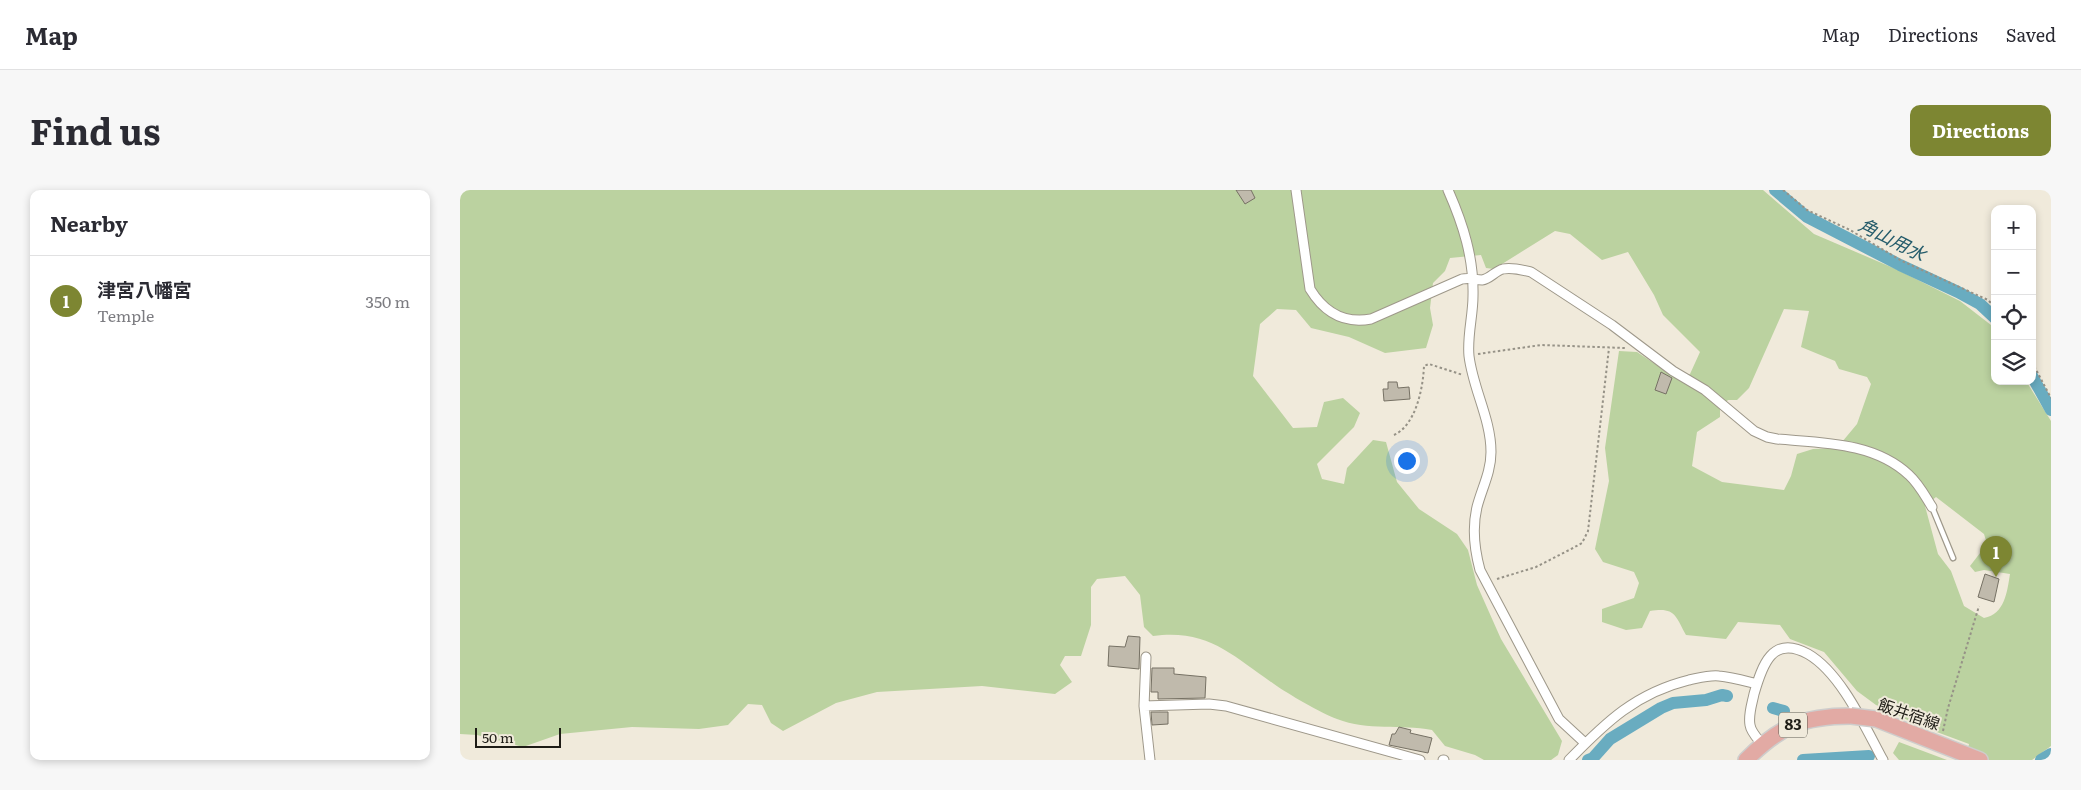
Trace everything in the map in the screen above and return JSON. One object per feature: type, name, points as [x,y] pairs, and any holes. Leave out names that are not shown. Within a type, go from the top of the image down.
[{"type":"main road","name":"飯井宿線","points":[[1746,760],[1762,744],[1783,729],[1812,718],[1851,716],[1876,719],[1980,760]]},
{"type":"street","points":[[1296,190],[1310,289],[1325,309],[1336,316],[1360,321],[1372,319],[1462,279],[1472,277],[1479,280],[1487,278],[1502,269],[1517,269],[1531,272],[1645,348],[1673,371],[1720,401],[1754,431],[1777,439],[1850,446],[1868,451],[1908,474],[1920,487],[1932,507]]},
{"type":"street","points":[[1448,190],[1467,239],[1472,266],[1473,296],[1469,356],[1490,438],[1489,470],[1477,505],[1473,538],[1475,554],[1486,582],[1559,719],[1585,743]]},
{"type":"street","points":[[1762,744],[1755,736],[1750,724],[1750,710],[1762,667],[1769,656],[1780,648],[1793,648],[1809,655],[1826,669],[1846,694],[1882,760]]},
{"type":"street","points":[[1146,657],[1144,706],[1150,760]]},
{"type":"street","points":[[1569,760],[1605,724],[1622,711],[1665,686],[1713,676],[1757,684]]},
{"type":"street","points":[[1144,706],[1208,704],[1226,706],[1420,760]]},
{"type":"lane","points":[[1932,507],[1952,558]]},
{"type":"path","points":[[1783,190],[1807,210],[1850,230],[1902,261],[1991,303]]},
{"type":"path","points":[[1469,356],[1541,345],[1645,348]]},
{"type":"path","points":[[1486,582],[1536,567],[1582,542],[1588,531],[1609,348]]},
{"type":"path","points":[[1394,435],[1400,432],[1408,423],[1414,410],[1419,395],[1424,366],[1429,364],[1462,375],[1473,374]]},
{"type":"path","points":[[2036,370],[2051,398]]},
{"type":"path","points":[[1943,733],[1948,708],[1979,606]]},
{"type":"green space","points":[[460,190],[1763,190],[1814,234],[1898,270],[1960,301],[1991,325],[1991,385],[2028,385],[2051,421],[2051,746],[2032,760],[1965,760],[1969,744],[1918,725],[1876,705],[1857,691],[1824,652],[1790,639],[1780,625],[1738,622],[1726,639],[1686,635],[1673,614],[1665,610],[1650,611],[1642,628],[1626,630],[1602,622],[1602,609],[1634,598],[1639,583],[1634,572],[1603,562],[1595,549],[1609,481],[1605,448],[1619,351],[1637,352],[1676,378],[1690,374],[1700,352],[1663,315],[1654,295],[1628,252],[1602,260],[1570,234],[1555,231],[1494,269],[1486,268],[1481,255],[1450,258],[1445,271],[1433,283],[1430,308],[1433,325],[1426,348],[1385,353],[1349,337],[1311,328],[1296,310],[1277,309],[1260,324],[1253,376],[1293,428],[1317,427],[1324,402],[1343,398],[1360,413],[1354,427],[1317,464],[1322,479],[1344,484],[1347,468],[1373,440],[1386,442],[1397,482],[1419,509],[1457,534],[1468,550],[1477,585],[1501,639],[1562,741],[1558,755],[1551,760],[1484,760],[1475,755],[1445,746],[1432,730],[1360,725],[1330,716],[1288,693],[1232,654],[1205,640],[1189,636],[1153,636],[1144,627],[1140,595],[1125,576],[1097,579],[1091,587],[1091,625],[1081,656],[1065,656],[1060,665],[1072,682],[1055,694],[982,686],[877,692],[836,703],[783,731],[771,723],[762,705],[748,704],[728,725],[699,729],[632,727],[560,734],[523,747],[477,735],[460,734]],"holes":[[[1784,309],[1809,311],[1801,347],[1835,361],[1839,369],[1867,377],[1871,384],[1857,424],[1837,448],[1813,449],[1797,454],[1791,476],[1784,490],[1722,482],[1692,466],[1697,432],[1720,417],[1720,408],[1728,400],[1737,400],[1749,388]],[[1936,497],[1984,534],[1987,544],[1970,566],[1975,572],[1984,570],[2010,574],[2008,588],[2001,607],[1991,616],[1984,618],[1964,606],[1951,571],[1938,554],[1925,506]]]},
{"type":"green space","points":[[1899,742],[1947,760],[1899,760],[1893,753]]},
{"type":"building","points":[[1236,190],[1251,190],[1255,198],[1245,204]]},
{"type":"building","points":[[1661,372],[1672,378],[1666,394],[1655,390]]},
{"type":"building","points":[[1388,382],[1397,382],[1398,388],[1409,387],[1410,399],[1384,401],[1383,389],[1388,389]]},
{"type":"building","points":[[1985,574],[1999,579],[1994,602],[1978,597]]},
{"type":"building","points":[[1128,636],[1140,637],[1139,669],[1108,666],[1109,646],[1125,647]]},
{"type":"building","points":[[1152,668],[1174,668],[1174,674],[1206,677],[1205,698],[1158,699],[1158,692],[1151,692]]},
{"type":"building","points":[[1151,712],[1168,712],[1168,724],[1152,725]]},
{"type":"building","points":[[1399,727],[1411,730],[1410,733],[1432,738],[1428,753],[1389,745],[1392,734],[1395,734]]},
{"type":"waterway","name":"角山用水","points":[[1775,190],[1807,217],[1900,265],[1958,292],[1980,304],[1991,314]]},
{"type":"waterway","name":"角山用水","points":[[2036,383],[2051,410]]},
{"type":"waterway","name":"角山用水","points":[[1588,760],[1593,758],[1610,739],[1661,708],[1673,703],[1706,700],[1722,695],[1727,696]]},
{"type":"waterway","name":"角山用水","points":[[1773,708],[1784,711]]},
{"type":"waterway","name":"角山用水","points":[[2041,760],[2051,754]]},
{"type":"waterway","name":"角山用水","points":[[1803,760],[1869,756]]},
{"type":"place","name":"津宮八幡宮","points":[[1996,577]]}]
